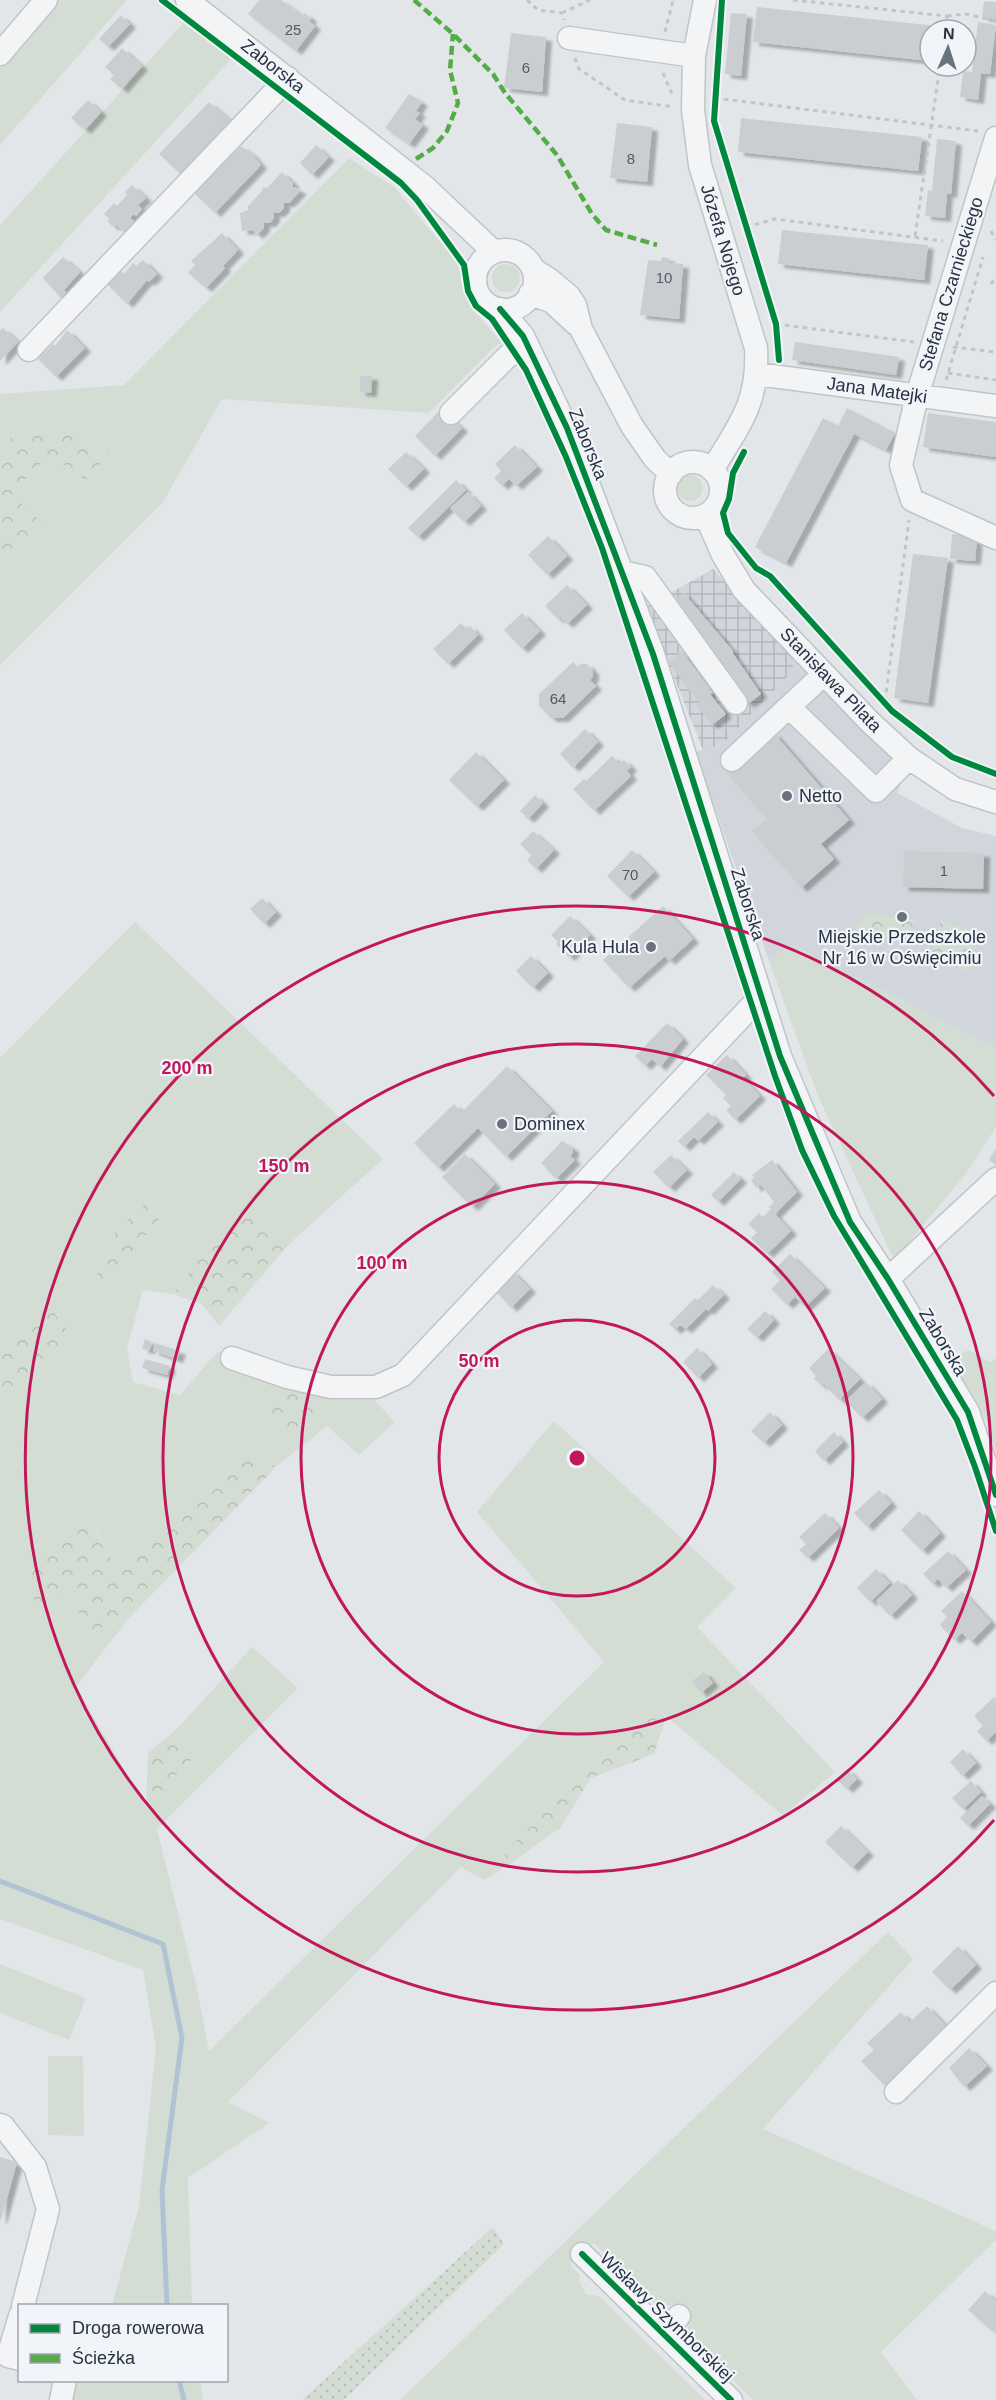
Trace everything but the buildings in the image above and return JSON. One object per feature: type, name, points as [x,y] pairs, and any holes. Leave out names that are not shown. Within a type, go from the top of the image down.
[{"type":"street","points":[[0,54],[46,0]]},
{"type":"street","name":"Zaborska","points":[[187,0],[425,187],[487,258]]},
{"type":"street","name":"Józefa Nojego","points":[[705,0],[694,56],[693,110],[700,165],[756,348],[758,374],[748,412],[712,470]]},
{"type":"street","points":[[569,38],[694,56]]},
{"type":"street","points":[[29,350],[288,78]]},
{"type":"street","name":"Stefana Czarnieckiego","points":[[912,500],[901,465],[917,396],[963,244],[991,135]]},
{"type":"street","points":[[533,269],[535,278],[527,298],[514,308],[500,309],[488,304],[477,290],[475,281],[487,258],[503,250],[521,255],[533,269],[569,296],[575,305],[582,329],[632,426],[655,459],[671,474]]},
{"type":"street","points":[[527,298],[544,298],[557,305],[582,329]]},
{"type":"street","name":"Zaborska","points":[[526,343],[527,298]]},
{"type":"street","name":"Zaborska","points":[[500,309],[526,343],[567,428],[653,654],[780,1056],[850,1222],[888,1279],[968,1412],[996,1495]]},
{"type":"street","points":[[451,413],[509,354],[526,343]]},
{"type":"street","name":"Jana Matejki","points":[[758,374],[996,406]]},
{"type":"street","points":[[686,463],[704,465],[712,470],[721,485],[721,494],[713,510],[706,516],[687,518],[672,508],[665,491],[666,482],[671,474],[686,463]]},
{"type":"street","points":[[912,500],[996,538]]},
{"type":"street","name":"Stanisława Pilata","points":[[706,516],[723,555],[744,590],[909,758],[955,789],[996,802]]},
{"type":"street","points":[[622,572],[645,577],[736,703]]},
{"type":"street","points":[[732,760],[824,674]]},
{"type":"street","points":[[789,707],[876,791],[909,758]]},
{"type":"street","points":[[232,1358],[287,1377],[331,1387],[376,1387],[403,1375],[761,996]]},
{"type":"street","points":[[888,1279],[996,1179]]},
{"type":"street","points":[[896,2092],[996,1992]]},
{"type":"street","points":[[0,2125],[35,2167],[48,2209],[23,2304]]},
{"type":"street","name":"Wisławy Szymborskiej","points":[[582,2254],[593,2279],[663,2333],[731,2400]]},
{"type":"street","points":[[663,2333],[679,2316]]},
{"type":"street","points":[[18,2323],[8,2356],[18,2358]]},
{"type":"street","points":[[61,2400],[65,2382]]},
{"type":"path","points":[[527,0],[538,10],[562,13],[591,0]]},
{"type":"path","points":[[562,13],[579,69],[625,100],[675,107],[658,61],[673,0]]},
{"type":"path","points":[[793,0],[947,16],[966,14],[996,21]]},
{"type":"path","points":[[915,236],[938,78]]},
{"type":"path","points":[[715,98],[931,124],[991,135]]},
{"type":"path","points":[[746,226],[775,219],[963,244]]},
{"type":"path","points":[[991,231],[996,240]]},
{"type":"path","points":[[991,284],[996,277]]},
{"type":"path","points":[[776,324],[996,352]]},
{"type":"path","points":[[948,374],[996,380]]},
{"type":"path","points":[[885,701],[912,500]]},
{"type":"shaded area","points":[[713,569],[797,659],[787,677],[721,745],[703,750],[646,607]]},
{"type":"shaded area","points":[[797,659],[906,772],[897,793],[962,828],[996,836],[996,1048],[792,945],[769,961],[695,752],[721,745]]},
{"type":"green space","points":[[56,0],[127,0],[0,145],[0,65]]},
{"type":"green space","points":[[185,21],[232,58],[0,312],[0,225]]},
{"type":"green space","points":[[349,158],[394,187],[457,262],[472,309],[502,343],[494,347],[429,413],[222,399],[163,502],[0,665],[0,394],[124,385]]},
{"type":"green space","points":[[506,264],[516,268],[520,278],[516,288],[506,292],[496,288],[492,278],[496,268]]},
{"type":"green space","points":[[21,430],[75,434],[109,454],[86,480],[49,454],[11,495],[43,523],[0,558],[0,446]]},
{"type":"green space","points":[[690,475],[699,479],[703,488],[699,497],[690,501],[681,497],[677,488],[681,479]]},
{"type":"green space","points":[[868,912],[916,920],[910,931],[894,928],[882,943],[854,927]]},
{"type":"green space","points":[[941,921],[976,931],[968,972],[931,959]]},
{"type":"green space","points":[[135,922],[383,1159],[290,1243],[259,1219],[230,1219],[173,1294],[143,1290],[127,1348],[133,1382],[180,1395],[217,1352],[356,1381],[395,1422],[359,1455],[327,1426],[276,1467],[249,1447],[118,1572],[95,1528],[70,1594],[88,1632],[128,1619],[76,1687],[146,1807],[197,1754],[176,1730],[252,1647],[298,1688],[157,1829],[196,1984],[209,2051],[604,1662],[477,1512],[554,1421],[736,1588],[697,1627],[835,1772],[783,1816],[653,1705],[504,1853],[509,1865],[484,1880],[461,1867],[228,2102],[269,2123],[188,2178],[192,2304],[112,2304],[139,2206],[156,2048],[143,1970],[0,1919],[0,1058]]},
{"type":"green space","points":[[792,945],[996,1048],[996,1127],[965,1175],[894,1260],[818,1096],[769,961]]},
{"type":"green space","points":[[152,1198],[164,1213],[105,1284],[95,1281],[116,1231]]},
{"type":"green space","points":[[230,1219],[259,1219],[290,1243],[219,1326],[202,1304],[173,1294]]},
{"type":"green space","points":[[49,1306],[70,1335],[0,1406],[0,1356]]},
{"type":"green space","points":[[969,1350],[990,1362],[996,1358],[996,1453],[988,1424],[950,1358]]},
{"type":"green space","points":[[292,1388],[310,1393],[314,1416],[290,1444],[270,1413]]},
{"type":"green space","points":[[249,1447],[276,1467],[128,1619],[88,1632],[70,1594],[37,1616],[27,1568],[75,1520],[94,1528],[118,1571]]},
{"type":"green space","points":[[653,1705],[666,1718],[654,1754],[591,1778],[561,1827],[509,1865],[504,1853]]},
{"type":"green space","points":[[176,1730],[197,1754],[146,1807],[148,1753]]},
{"type":"green space","points":[[888,1932],[913,1959],[763,2129],[996,2231],[996,2240],[881,2352],[917,2400],[753,2400],[686,2333],[690,2320],[673,2304],[657,2306],[594,2243],[570,2265],[580,2275],[579,2281],[586,2294],[599,2296],[705,2400],[400,2400]]},
{"type":"green space","points":[[0,1964],[86,1998],[69,2040],[0,2013]]},
{"type":"green space","points":[[48,2056],[83,2056],[84,2136],[48,2135]]},
{"type":"green space","points":[[493,2227],[504,2244],[344,2400],[302,2400]]},
{"type":"green space","points":[[73,2382],[200,2382],[203,2400],[69,2400]]},
{"type":"waterway","points":[[0,1881],[163,1944],[182,2038],[162,2190],[167,2304]]},
{"type":"waterway","points":[[180,2382],[184,2400]]},
{"type":"marked path","points":[[414,0],[453,34],[493,74],[505,93],[557,155],[592,214],[606,230],[657,245]]},
{"type":"marked path","points":[[416,159],[433,148],[447,131],[458,103],[450,70],[453,34]]},
{"type":"cycle path","points":[[162,0],[401,183],[417,200],[464,265],[468,291],[476,306],[492,319],[526,370],[566,457],[602,548],[775,1076],[802,1150],[834,1216],[957,1420],[996,1531]]},
{"type":"cycle path","points":[[722,0],[714,121],[776,324],[779,360]]},
{"type":"cycle path","points":[[500,309],[523,336],[567,428],[653,654],[780,1056],[850,1222],[888,1279],[968,1412],[996,1495]]},
{"type":"cycle path","points":[[744,452],[733,473],[729,499],[723,513],[728,533],[756,568],[770,576],[892,711],[952,757],[996,774]]},
{"type":"cycle path","points":[[582,2254],[731,2400]]},
{"type":"place","name":"Netto","points":[[787,796]]},
{"type":"place","name":"Miejskie Przedszkole Nr 16 w Oświęcimiu","points":[[902,917]]},
{"type":"place","name":"Kula Hula","points":[[651,947]]},
{"type":"place","name":"Dominex","points":[[502,1124]]}]
